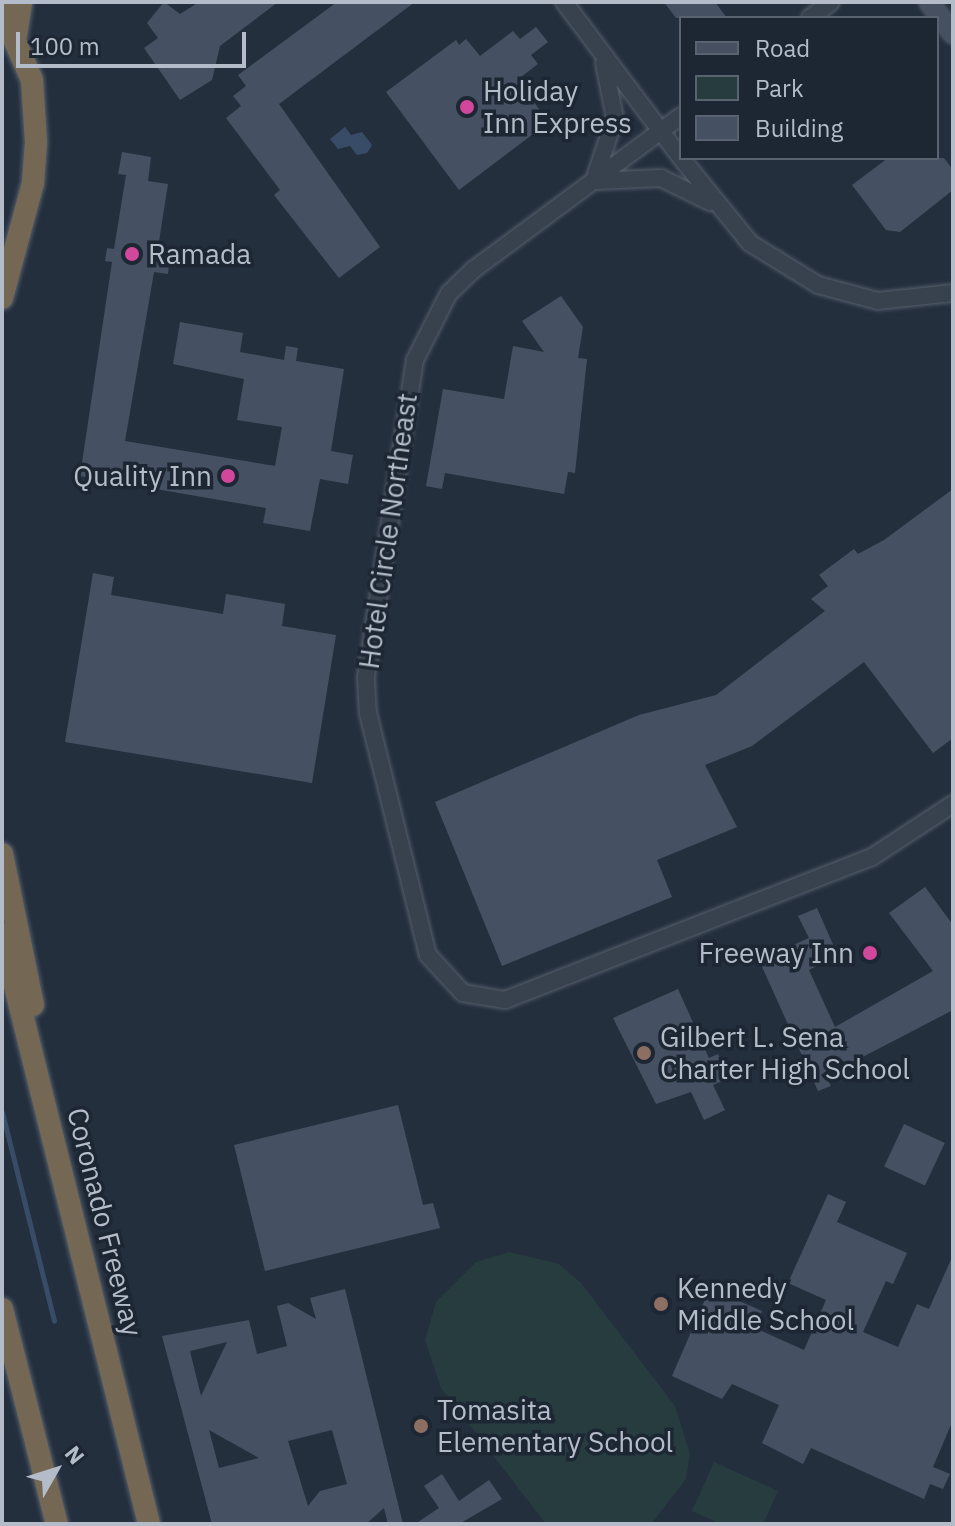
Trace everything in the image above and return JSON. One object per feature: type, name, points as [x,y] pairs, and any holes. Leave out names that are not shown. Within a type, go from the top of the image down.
[{"type":"highway","points":[[2,298],[33,183],[32,99],[9,16]]},
{"type":"highway","points":[[2,854],[32,999],[37,1074]]},
{"type":"highway","name":"Coronado Freeway","points":[[2,934],[149,1524]]},
{"type":"highway","points":[[2,1309],[57,1524]]},
{"type":"main road","points":[[929,2],[953,34]]},
{"type":"street","points":[[564,2],[679,155]]},
{"type":"street","points":[[813,16],[829,3]]},
{"type":"street","points":[[591,183],[608,151],[615,118],[600,50]]},
{"type":"street","name":"Hotel Circle Northeast","points":[[679,118],[449,293],[428,326],[412,373],[366,678],[368,713],[433,965],[463,993],[505,1000],[872,857],[953,804]]},
{"type":"street","points":[[683,160],[720,208],[763,254],[833,291],[893,301],[953,293]]},
{"type":"street","points":[[591,183],[661,178],[720,208]]},
{"type":"green space","points":[[509,1252],[559,1264],[581,1283],[675,1406],[690,1454],[686,1479],[651,1524],[546,1524],[441,1388],[425,1340],[436,1302],[476,1262]]},
{"type":"green space","points":[[714,1462],[778,1491],[763,1524],[721,1524],[692,1511]]},
{"type":"water","points":[[345,127],[351,135],[362,132],[372,145],[367,153],[357,155],[350,146],[338,149],[330,139]]},
{"type":"building","points":[[164,2],[180,14],[199,2],[278,2],[220,46],[212,80],[180,100],[144,48],[158,38],[147,23]]},
{"type":"building","points":[[337,2],[415,2],[279,104],[380,247],[339,278],[274,195],[280,190],[226,118],[241,106],[233,96],[246,86],[238,75]]},
{"type":"building","points":[[664,2],[715,2],[726,16],[679,16],[676,18]]},
{"type":"building","name":"Holiday Inn Express","points":[[536,27],[548,42],[531,55],[538,64],[517,80],[549,122],[459,190],[386,92],[456,40],[459,45],[466,39],[480,56],[513,31],[520,39]]},
{"type":"building","points":[[122,152],[151,157],[148,181],[168,184],[157,254],[170,256],[168,274],[154,272],[125,441],[275,466],[282,427],[237,420],[244,379],[173,364],[180,322],[243,333],[240,352],[284,360],[286,346],[298,348],[296,361],[344,369],[331,451],[353,455],[348,484],[320,479],[310,531],[263,523],[266,508],[80,476],[112,262],[105,261],[107,248],[114,249],[126,175],[118,174]]},
{"type":"building","points":[[944,158],[953,170],[953,190],[900,232],[886,230],[852,185],[885,160]]},
{"type":"building","points":[[561,296],[583,327],[578,358],[587,359],[575,473],[568,472],[564,494],[445,473],[442,489],[426,486],[443,389],[504,399],[513,346],[544,352],[522,321]]},
{"type":"building","points":[[953,489],[953,738],[933,753],[864,662],[752,746],[705,765],[737,827],[657,860],[672,897],[502,966],[435,802],[639,715],[716,695],[825,611],[811,599],[828,586],[819,575],[854,549],[858,554],[884,540]]},
{"type":"building","points":[[93,573],[114,577],[111,595],[223,614],[226,594],[285,604],[282,626],[336,635],[312,783],[65,742]]},
{"type":"building","points":[[925,887],[953,925],[953,1010],[826,1076],[831,1086],[818,1091],[759,960],[809,938],[798,916],[817,908],[835,949],[827,952],[830,959],[809,970],[835,1027],[933,971],[889,913]]},
{"type":"building","points":[[678,989],[709,1058],[718,1054],[729,1078],[713,1085],[725,1110],[704,1120],[691,1092],[656,1104],[613,1018]]},
{"type":"building","points":[[398,1105],[423,1205],[433,1203],[440,1228],[265,1271],[234,1145]]},
{"type":"building","points":[[904,1124],[945,1143],[925,1186],[884,1167]]},
{"type":"building","points":[[828,1194],[846,1202],[837,1222],[907,1253],[893,1284],[886,1281],[863,1332],[898,1347],[917,1304],[929,1309],[953,1255],[953,1420],[933,1467],[950,1474],[943,1489],[930,1484],[924,1499],[811,1448],[803,1464],[762,1443],[779,1405],[732,1384],[722,1399],[672,1376],[710,1288],[762,1311],[755,1328],[804,1350],[826,1300],[788,1283]]},
{"type":"building","points":[[345,1289],[403,1524],[388,1524],[384,1508],[366,1524],[212,1524],[162,1336],[249,1320],[257,1354],[287,1346],[277,1306],[288,1303],[316,1319],[310,1298]],"holes":[[[227,1342],[201,1396],[190,1351]],[[209,1430],[259,1458],[219,1468]],[[332,1430],[347,1484],[320,1491],[308,1506],[288,1441]]]},
{"type":"building","points":[[442,1474],[459,1501],[489,1480],[502,1499],[459,1524],[415,1524],[439,1508],[424,1486]]},
{"type":"waterway","points":[[2,1112],[54,1321]]},
{"type":"place","name":"Holiday Inn Express","points":[[467,107]]},
{"type":"place","name":"Ramada","points":[[132,254]]},
{"type":"place","name":"Quality Inn","points":[[228,476]]},
{"type":"place","name":"Freeway Inn","points":[[870,953]]},
{"type":"place","name":"Gilbert L. Sena Charter High School","points":[[644,1053]]},
{"type":"place","name":"Kennedy Middle School","points":[[661,1304]]},
{"type":"place","name":"Tomasita Elementary School","points":[[421,1426]]}]
